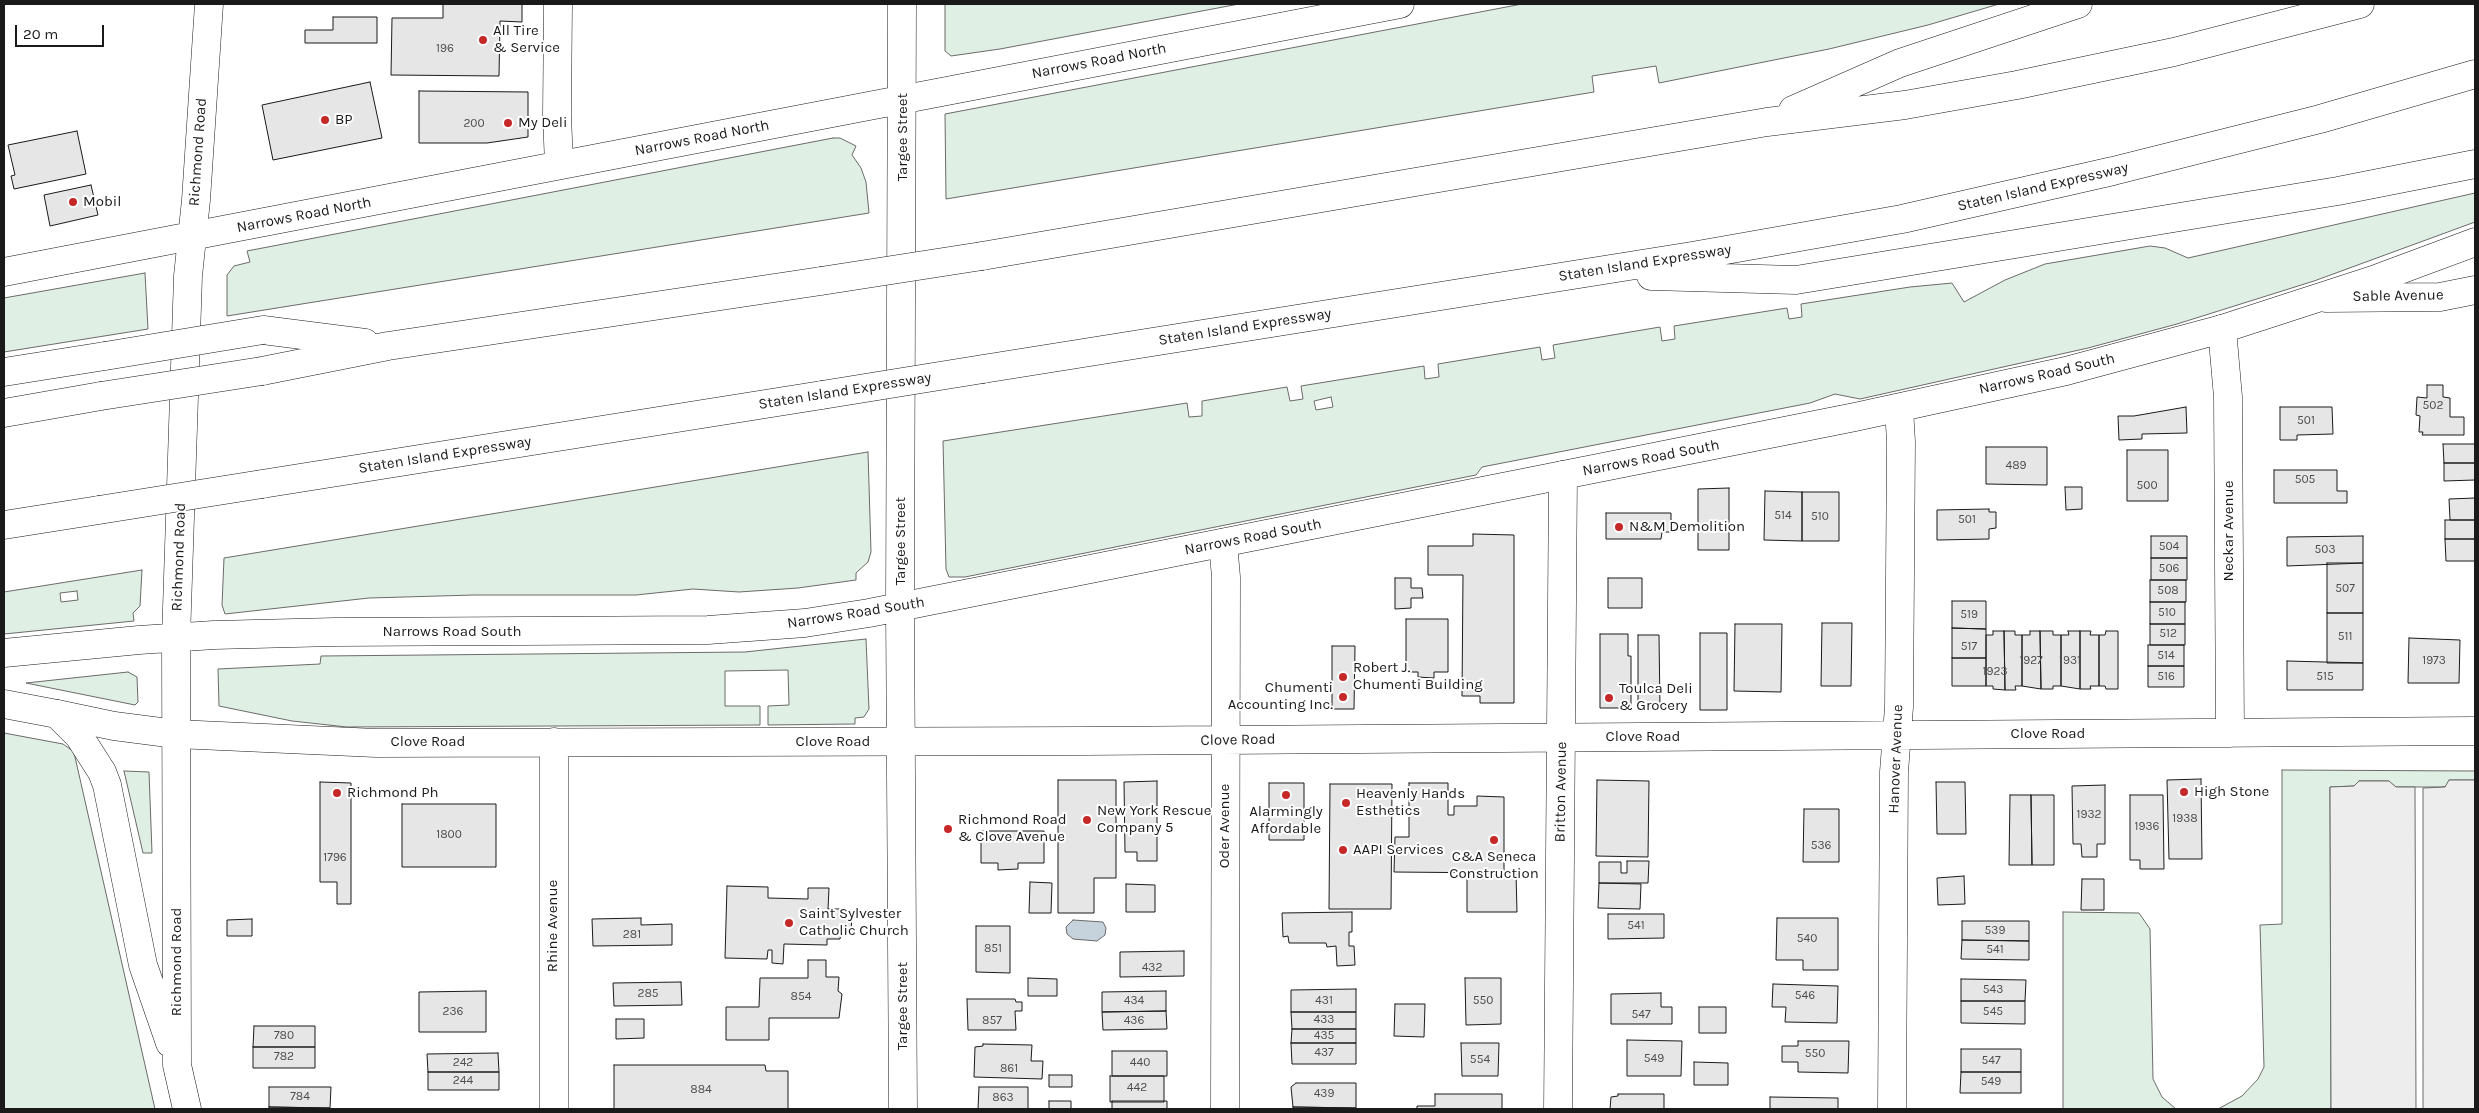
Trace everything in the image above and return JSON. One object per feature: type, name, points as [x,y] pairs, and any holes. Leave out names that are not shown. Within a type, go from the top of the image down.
[{"type":"main road","name":"Richmond Road","points":[[188,1109],[177,1065],[176,638],[188,276],[196,200],[208,4]]},
{"type":"main road","points":[[558,4],[557,115],[560,165]]},
{"type":"main road","name":"Targee Street","points":[[902,4],[900,607],[903,1109]]},
{"type":"main road","name":"Narrows Road North","points":[[4,272],[1400,4]]},
{"type":"main road","points":[[1767,122],[1900,63],[2078,4]]},
{"type":"main road","points":[[4,413],[262,371],[388,346],[982,256],[1767,122],[1905,105],[2017,85],[2183,50],[2360,4]]},
{"type":"main road","name":"Staten Island Expressway","points":[[4,525],[1799,238],[2008,196],[2320,119],[2475,74]]},
{"type":"main road","points":[[1582,274],[1796,280],[2338,191],[2475,164]]},
{"type":"main road","name":"Narrows Road South","points":[[4,653],[176,638],[335,632],[708,630],[805,622],[900,607],[1898,408],[2066,371],[2222,329],[2319,298],[2475,242]]},
{"type":"main road","name":"Sable Avenue","points":[[2319,298],[2440,297],[2475,290]]},
{"type":"main road","name":"Neckar Avenue","points":[[2222,329],[2228,397],[2230,733]]},
{"type":"main road","points":[[4,372],[263,330],[388,346]]},
{"type":"main road","name":"Hanover Avenue","points":[[1892,1109],[1894,772],[1899,707],[1901,442],[1898,408]]},
{"type":"main road","name":"Britton Avenue","points":[[1558,1109],[1563,475]]},
{"type":"main road","name":"Oder Avenue","points":[[1224,543],[1226,577],[1225,1109]]},
{"type":"main road","name":"Clove Road","points":[[4,704],[114,726],[176,734],[376,743],[902,742],[2475,732]]},
{"type":"main road","points":[[57,714],[88,747],[107,785],[143,965],[177,1065]]},
{"type":"main road","name":"Rhine Avenue","points":[[554,742],[554,1109]]},
{"type":"green space","points":[[945,4],[1239,4],[1000,49],[951,56],[945,51]]},
{"type":"green space","points":[[1522,4],[1999,4],[1928,25],[1829,49],[1659,83],[1656,66],[1592,76],[1594,92],[946,199],[945,114]]},
{"type":"green space","points":[[840,138],[856,146],[852,155],[861,168],[866,182],[869,213],[227,316],[227,275],[234,266],[250,262],[247,251]]},
{"type":"green space","points":[[2475,193],[2475,222],[2314,281],[2177,324],[2088,348],[1860,399],[1835,394],[1810,403],[1482,467],[1476,475],[965,577],[949,577],[946,569],[943,441],[1187,403],[1189,417],[1202,416],[1202,401],[1287,387],[1290,401],[1303,399],[1301,386],[1424,366],[1425,379],[1439,377],[1438,364],[1540,347],[1542,360],[1555,358],[1553,345],[1660,327],[1662,341],[1675,339],[1674,326],[1787,308],[1789,319],[1802,317],[1801,304],[1910,287],[1952,283],[1964,302],[2005,280],[2045,264],[2150,246],[2165,248],[2188,258]],"holes":[[[1331,397],[1333,407],[1316,410],[1314,401]]]},
{"type":"green space","points":[[145,273],[148,329],[4,352],[4,298]]},
{"type":"green space","points":[[868,452],[871,552],[868,562],[856,573],[856,580],[798,588],[739,592],[693,589],[636,595],[474,595],[369,598],[225,614],[222,605],[224,558]]},
{"type":"green space","points":[[142,570],[140,606],[133,613],[134,621],[4,634],[4,592]],"holes":[[[77,591],[78,600],[61,602],[60,593]]]},
{"type":"green space","points":[[866,639],[869,709],[864,717],[855,718],[855,724],[768,725],[768,706],[789,705],[788,670],[725,671],[725,706],[760,706],[760,725],[347,727],[292,721],[219,706],[218,669],[320,664],[321,656],[745,652]]},
{"type":"green space","points":[[128,672],[137,677],[138,702],[135,705],[26,683]]},
{"type":"green space","points":[[4,733],[63,744],[73,751],[155,1109],[4,1109]]},
{"type":"green space","points":[[2282,770],[2475,771],[2475,780],[2450,780],[2447,786],[2442,787],[2396,787],[2388,781],[2359,781],[2354,786],[2330,787],[2331,1109],[2218,1109],[2242,1096],[2258,1079],[2264,1067],[2260,925],[2282,924]]},
{"type":"green space","points":[[124,771],[149,772],[152,853],[143,853]]},
{"type":"green space","points":[[2063,912],[2139,913],[2150,929],[2153,1079],[2162,1097],[2176,1109],[2063,1109]]},
{"type":"shaded area","points":[[2449,780],[2475,780],[2475,1109],[2423,1109],[2423,788],[2445,787]]},
{"type":"shaded area","points":[[2359,781],[2389,781],[2396,787],[2415,787],[2416,1109],[2331,1109],[2330,787],[2354,786]]},
{"type":"shaded area","points":[[1073,920],[1103,922],[1106,928],[1105,935],[1097,941],[1073,939],[1067,934],[1066,927]]},
{"type":"building","points":[[443,4],[522,4],[522,22],[500,21],[499,76],[391,75],[392,18],[443,18]]},
{"type":"building","points":[[333,17],[377,17],[377,43],[305,43],[305,30],[333,30]]},
{"type":"building","points":[[370,82],[382,138],[273,160],[262,105]]},
{"type":"building","points":[[419,91],[528,92],[528,137],[487,143],[419,143]]},
{"type":"building","points":[[77,131],[86,174],[14,189],[11,176],[15,175],[8,145]]},
{"type":"building","points":[[91,185],[98,215],[50,226],[44,195]]},
{"type":"building","points":[[2427,385],[2443,385],[2443,397],[2450,398],[2450,417],[2464,417],[2464,435],[2422,435],[2423,432],[2419,432],[2420,416],[2416,415],[2417,397],[2427,398]]},
{"type":"building","points":[[2186,407],[2187,433],[2142,434],[2142,439],[2119,440],[2118,416],[2134,416]]},
{"type":"building","points":[[2280,407],[2332,407],[2333,434],[2297,435],[2297,440],[2280,440]]},
{"type":"building","points":[[2443,444],[2475,444],[2475,463],[2444,463]]},
{"type":"building","points":[[1986,447],[2047,447],[2047,485],[1986,484]]},
{"type":"building","points":[[2127,450],[2168,450],[2168,501],[2127,501]]},
{"type":"building","points":[[2444,463],[2475,463],[2475,480],[2444,481]]},
{"type":"building","points":[[2274,470],[2337,470],[2337,491],[2347,491],[2347,503],[2274,503]]},
{"type":"building","points":[[2065,487],[2082,487],[2082,509],[2066,510]]},
{"type":"building","points":[[1729,488],[1729,550],[1698,550],[1698,489]]},
{"type":"building","points":[[1765,491],[1802,492],[1802,541],[1764,540]]},
{"type":"building","points":[[1802,492],[1839,492],[1839,541],[1802,541]]},
{"type":"building","points":[[2475,498],[2475,520],[2450,520],[2449,499]]},
{"type":"building","points":[[1989,509],[1989,512],[1996,512],[1996,528],[1989,529],[1989,539],[1937,540],[1937,510]]},
{"type":"building","points":[[1606,513],[1671,513],[1671,532],[1662,532],[1661,539],[1606,539]]},
{"type":"building","points":[[2445,520],[2475,520],[2475,539],[2445,539]]},
{"type":"building","points":[[1473,534],[1514,535],[1514,703],[1480,703],[1480,696],[1462,696],[1463,575],[1428,575],[1428,546],[1473,546]]},
{"type":"building","points":[[2151,536],[2187,536],[2187,558],[2151,558]]},
{"type":"building","points":[[2363,536],[2363,563],[2287,566],[2287,537]]},
{"type":"building","points":[[2445,539],[2475,539],[2475,561],[2446,561]]},
{"type":"building","points":[[2151,558],[2187,558],[2187,580],[2151,580]]},
{"type":"building","points":[[2327,563],[2363,563],[2363,613],[2327,613]]},
{"type":"building","points":[[1395,578],[1411,578],[1411,588],[1422,588],[1423,598],[1411,598],[1411,608],[1395,609]]},
{"type":"building","points":[[1608,578],[1642,578],[1642,608],[1608,608]]},
{"type":"building","points":[[2150,580],[2186,580],[2186,602],[2150,602]]},
{"type":"building","points":[[1952,601],[1986,601],[1986,629],[1952,628]]},
{"type":"building","points":[[2150,602],[2185,602],[2185,624],[2150,624]]},
{"type":"building","points":[[2327,613],[2363,613],[2363,663],[2327,663]]},
{"type":"building","points":[[1406,619],[1448,619],[1448,672],[1434,672],[1434,678],[1418,677],[1418,672],[1406,672]]},
{"type":"building","points":[[1822,623],[1852,623],[1851,686],[1821,686]]},
{"type":"building","points":[[1735,624],[1782,624],[1781,692],[1734,691]]},
{"type":"building","points":[[2150,624],[2185,624],[2185,645],[2150,645]]},
{"type":"building","points":[[1952,628],[1986,629],[1986,658],[1952,658]]},
{"type":"building","points":[[1993,631],[2004,631],[2005,690],[1986,686],[1986,635],[1993,635]]},
{"type":"building","points":[[2004,631],[2015,631],[2015,635],[2022,635],[2022,686],[2015,686],[2016,690],[2005,690]]},
{"type":"building","points":[[2030,631],[2040,631],[2041,689],[2022,686],[2022,635],[2030,635]]},
{"type":"building","points":[[2040,631],[2053,631],[2053,635],[2061,635],[2061,686],[2053,686],[2053,689],[2041,689]]},
{"type":"building","points":[[2068,631],[2080,631],[2080,689],[2061,686],[2061,635],[2069,635]]},
{"type":"building","points":[[2080,631],[2091,631],[2090,635],[2099,635],[2099,686],[2090,686],[2091,689],[2080,689]]},
{"type":"building","points":[[2106,631],[2118,631],[2118,689],[2106,689],[2105,686],[2099,686],[2099,635],[2105,635]]},
{"type":"building","points":[[1700,633],[1727,633],[1727,710],[1700,710]]},
{"type":"building","points":[[1600,634],[1628,634],[1628,656],[1631,656],[1631,708],[1600,708]]},
{"type":"building","points":[[1638,635],[1659,635],[1660,708],[1638,708]]},
{"type":"building","points":[[2409,638],[2460,640],[2459,683],[2408,683]]},
{"type":"building","points":[[2148,645],[2184,645],[2184,666],[2148,666]]},
{"type":"building","name":"Robert J. Chumenti Building","points":[[1332,646],[1355,646],[1354,709],[1332,709]]},
{"type":"building","points":[[1952,658],[1986,658],[1986,686],[1952,686]]},
{"type":"building","points":[[2287,661],[2363,663],[2363,690],[2287,690]]},
{"type":"building","points":[[2148,666],[2184,666],[2184,687],[2148,687]]},
{"type":"building","points":[[2201,779],[2202,859],[2169,859],[2167,780]]},
{"type":"building","points":[[1058,780],[1116,780],[1116,878],[1094,878],[1094,913],[1058,913]]},
{"type":"building","points":[[1597,780],[1649,781],[1648,857],[1596,856]]},
{"type":"building","points":[[1157,781],[1157,861],[1137,861],[1137,852],[1125,852],[1124,782]]},
{"type":"building","points":[[320,782],[351,783],[351,904],[337,904],[337,882],[320,882]]},
{"type":"building","points":[[1936,782],[1965,782],[1966,834],[1937,834]]},
{"type":"building","points":[[1269,783],[1304,783],[1304,840],[1269,840]]},
{"type":"building","points":[[1409,783],[1448,783],[1448,815],[1454,815],[1454,806],[1477,806],[1477,796],[1504,797],[1504,873],[1394,872],[1395,837],[1409,837]]},
{"type":"building","points":[[1330,784],[1392,784],[1391,909],[1329,909]]},
{"type":"building","points":[[2105,785],[2105,844],[2097,844],[2097,857],[2082,857],[2081,844],[2073,844],[2072,786]]},
{"type":"building","points":[[2010,795],[2031,795],[2032,865],[2009,865]]},
{"type":"building","points":[[2031,795],[2054,795],[2054,865],[2032,865]]},
{"type":"building","points":[[2130,795],[2163,795],[2164,869],[2140,869],[2140,860],[2130,860]]},
{"type":"building","points":[[402,804],[496,804],[496,867],[402,867]]},
{"type":"building","points":[[1804,809],[1839,809],[1839,862],[1803,862]]},
{"type":"building","points":[[981,831],[1044,831],[1044,863],[1018,863],[1018,869],[998,870],[998,863],[981,863]]},
{"type":"building","points":[[1627,861],[1649,861],[1648,883],[1599,883],[1599,862],[1621,862],[1621,873],[1627,873]]},
{"type":"building","points":[[1516,873],[1517,912],[1467,912],[1467,874]]},
{"type":"building","points":[[1964,876],[1965,904],[1938,905],[1937,878]]},
{"type":"building","points":[[2082,879],[2104,879],[2104,910],[2081,910]]},
{"type":"building","points":[[1030,882],[1052,883],[1051,913],[1029,913]]},
{"type":"building","points":[[1599,883],[1641,884],[1640,909],[1598,908]]},
{"type":"building","points":[[1126,884],[1155,885],[1155,912],[1126,912]]},
{"type":"building","name":"Saint Sylvester Catholic Church","points":[[727,886],[768,887],[768,898],[808,899],[808,888],[829,888],[828,909],[841,909],[841,912],[852,913],[851,933],[841,932],[840,939],[827,939],[827,945],[784,944],[783,964],[772,963],[772,950],[768,950],[767,959],[725,958]]},
{"type":"building","points":[[1352,912],[1352,932],[1349,932],[1349,946],[1354,946],[1355,965],[1337,966],[1336,946],[1327,947],[1326,943],[1289,943],[1288,936],[1283,937],[1282,913]]},
{"type":"building","points":[[1608,914],[1664,914],[1664,938],[1608,939]]},
{"type":"building","points":[[641,918],[641,925],[672,924],[672,945],[593,946],[592,919]]},
{"type":"building","points":[[1777,918],[1838,918],[1838,970],[1803,970],[1803,960],[1776,960]]},
{"type":"building","points":[[252,919],[252,936],[227,936],[227,920]]},
{"type":"building","points":[[1962,921],[2029,921],[2029,941],[1962,940]]},
{"type":"building","points":[[976,926],[1010,926],[1010,973],[976,972]]},
{"type":"building","points":[[1962,940],[2029,941],[2029,960],[1961,959]]},
{"type":"building","points":[[1184,951],[1184,976],[1120,977],[1120,952]]},
{"type":"building","points":[[808,960],[826,960],[826,977],[839,977],[838,991],[842,994],[839,1018],[769,1018],[769,1040],[726,1040],[726,1007],[759,1007],[760,978],[808,978]]},
{"type":"building","points":[[1028,978],[1057,979],[1057,996],[1028,996]]},
{"type":"building","points":[[1465,978],[1501,978],[1501,1024],[1466,1025]]},
{"type":"building","points":[[1961,979],[2026,980],[2025,1001],[1961,1001]]},
{"type":"building","points":[[681,982],[682,1005],[614,1006],[613,983]]},
{"type":"building","points":[[1773,984],[1838,986],[1837,1023],[1785,1022],[1786,1007],[1772,1007]]},
{"type":"building","points":[[1356,989],[1356,1012],[1291,1012],[1291,990]]},
{"type":"building","points":[[486,991],[486,1032],[419,1032],[419,992]]},
{"type":"building","points":[[1166,991],[1166,1011],[1102,1012],[1102,992]]},
{"type":"building","points":[[1661,993],[1661,1007],[1672,1007],[1672,1024],[1611,1024],[1611,994]]},
{"type":"building","points":[[967,999],[1015,999],[1016,1002],[1022,1002],[1022,1011],[1015,1011],[1016,1030],[968,1030]]},
{"type":"building","points":[[1961,1001],[2025,1001],[2025,1024],[1961,1023]]},
{"type":"building","points":[[1395,1004],[1425,1004],[1424,1037],[1394,1036]]},
{"type":"building","points":[[1699,1007],[1726,1007],[1726,1033],[1699,1033]]},
{"type":"building","points":[[1166,1011],[1167,1029],[1103,1030],[1102,1012]]},
{"type":"building","points":[[1291,1012],[1356,1012],[1356,1029],[1292,1029]]},
{"type":"building","points":[[616,1019],[644,1019],[644,1038],[616,1039]]},
{"type":"building","points":[[254,1026],[315,1026],[315,1047],[253,1047]]},
{"type":"building","points":[[1292,1029],[1356,1029],[1356,1043],[1291,1043]]},
{"type":"building","points":[[1627,1040],[1682,1041],[1681,1076],[1627,1076]]},
{"type":"building","points":[[1798,1041],[1849,1041],[1848,1073],[1798,1072],[1798,1062],[1782,1062],[1782,1046],[1798,1046]]},
{"type":"building","points":[[1291,1043],[1356,1043],[1356,1064],[1292,1064]]},
{"type":"building","points":[[1461,1043],[1499,1043],[1498,1076],[1462,1076]]},
{"type":"building","points":[[983,1044],[1032,1045],[1031,1061],[1043,1061],[1042,1079],[974,1077],[975,1047],[983,1046]]},
{"type":"building","points":[[253,1047],[315,1047],[315,1068],[253,1068]]},
{"type":"building","points":[[1961,1049],[2021,1049],[2021,1072],[1961,1072]]},
{"type":"building","points":[[1112,1051],[1167,1051],[1167,1076],[1112,1076]]},
{"type":"building","points":[[498,1053],[499,1072],[428,1072],[427,1054]]},
{"type":"building","points":[[1694,1062],[1728,1063],[1728,1085],[1694,1085]]},
{"type":"building","points":[[614,1065],[765,1065],[766,1071],[788,1071],[788,1109],[614,1109]]},
{"type":"building","points":[[428,1072],[499,1072],[499,1090],[428,1090]]},
{"type":"building","points":[[1961,1072],[2021,1072],[2021,1093],[1960,1093]]},
{"type":"building","points":[[1049,1075],[1072,1075],[1072,1087],[1049,1087]]},
{"type":"building","points":[[1110,1076],[1164,1076],[1164,1102],[1110,1102]]},
{"type":"building","points":[[1296,1083],[1356,1083],[1356,1108],[1293,1107],[1291,1087]]},
{"type":"building","points":[[269,1087],[331,1087],[330,1108],[269,1107]]},
{"type":"building","points":[[979,1087],[1028,1087],[1028,1109],[978,1109]]},
{"type":"building","points":[[1435,1094],[1502,1094],[1502,1109],[1417,1109],[1417,1106],[1435,1106]]},
{"type":"building","points":[[1618,1094],[1664,1094],[1664,1109],[1610,1109],[1611,1097],[1618,1096]]},
{"type":"building","points":[[1770,1097],[1838,1098],[1838,1109],[1770,1109]]},
{"type":"building","points":[[1049,1101],[1071,1101],[1071,1109],[1049,1109]]},
{"type":"building","points":[[1112,1101],[1167,1101],[1167,1109],[1112,1109]]},
{"type":"building","points":[[269,1107],[330,1108],[330,1109],[269,1109]]},
{"type":"building","points":[[1293,1107],[1356,1108],[1356,1109],[1293,1109]]},
{"type":"place","name":"All Tire & Service","points":[[483,40]]},
{"type":"place","name":"BP","points":[[325,120]]},
{"type":"place","name":"My Deli","points":[[508,123]]},
{"type":"place","name":"Mobil","points":[[73,202]]},
{"type":"place","name":"N&M Demolition","points":[[1619,527]]},
{"type":"place","name":"Robert J. Chumenti Building","points":[[1343,677]]},
{"type":"place","name":"Chumenti Accounting Inc.","points":[[1343,697]]},
{"type":"place","name":"Toulca Deli & Grocery","points":[[1609,698]]},
{"type":"place","name":"High Stone","points":[[2184,792]]},
{"type":"place","name":"Richmond Ph","points":[[337,793]]},
{"type":"place","name":"Alarmingly Affordable","points":[[1286,795]]},
{"type":"place","name":"Heavenly Hands Esthetics","points":[[1346,803]]},
{"type":"place","name":"New York Rescue Company 5","points":[[1087,820]]},
{"type":"place","name":"Richmond Road & Clove Avenue","points":[[948,829]]},
{"type":"place","name":"C&A Seneca Construction","points":[[1494,840]]},
{"type":"place","name":"AAPI Services","points":[[1343,850]]},
{"type":"place","name":"Saint Sylvester Catholic Church","points":[[789,923]]}]
